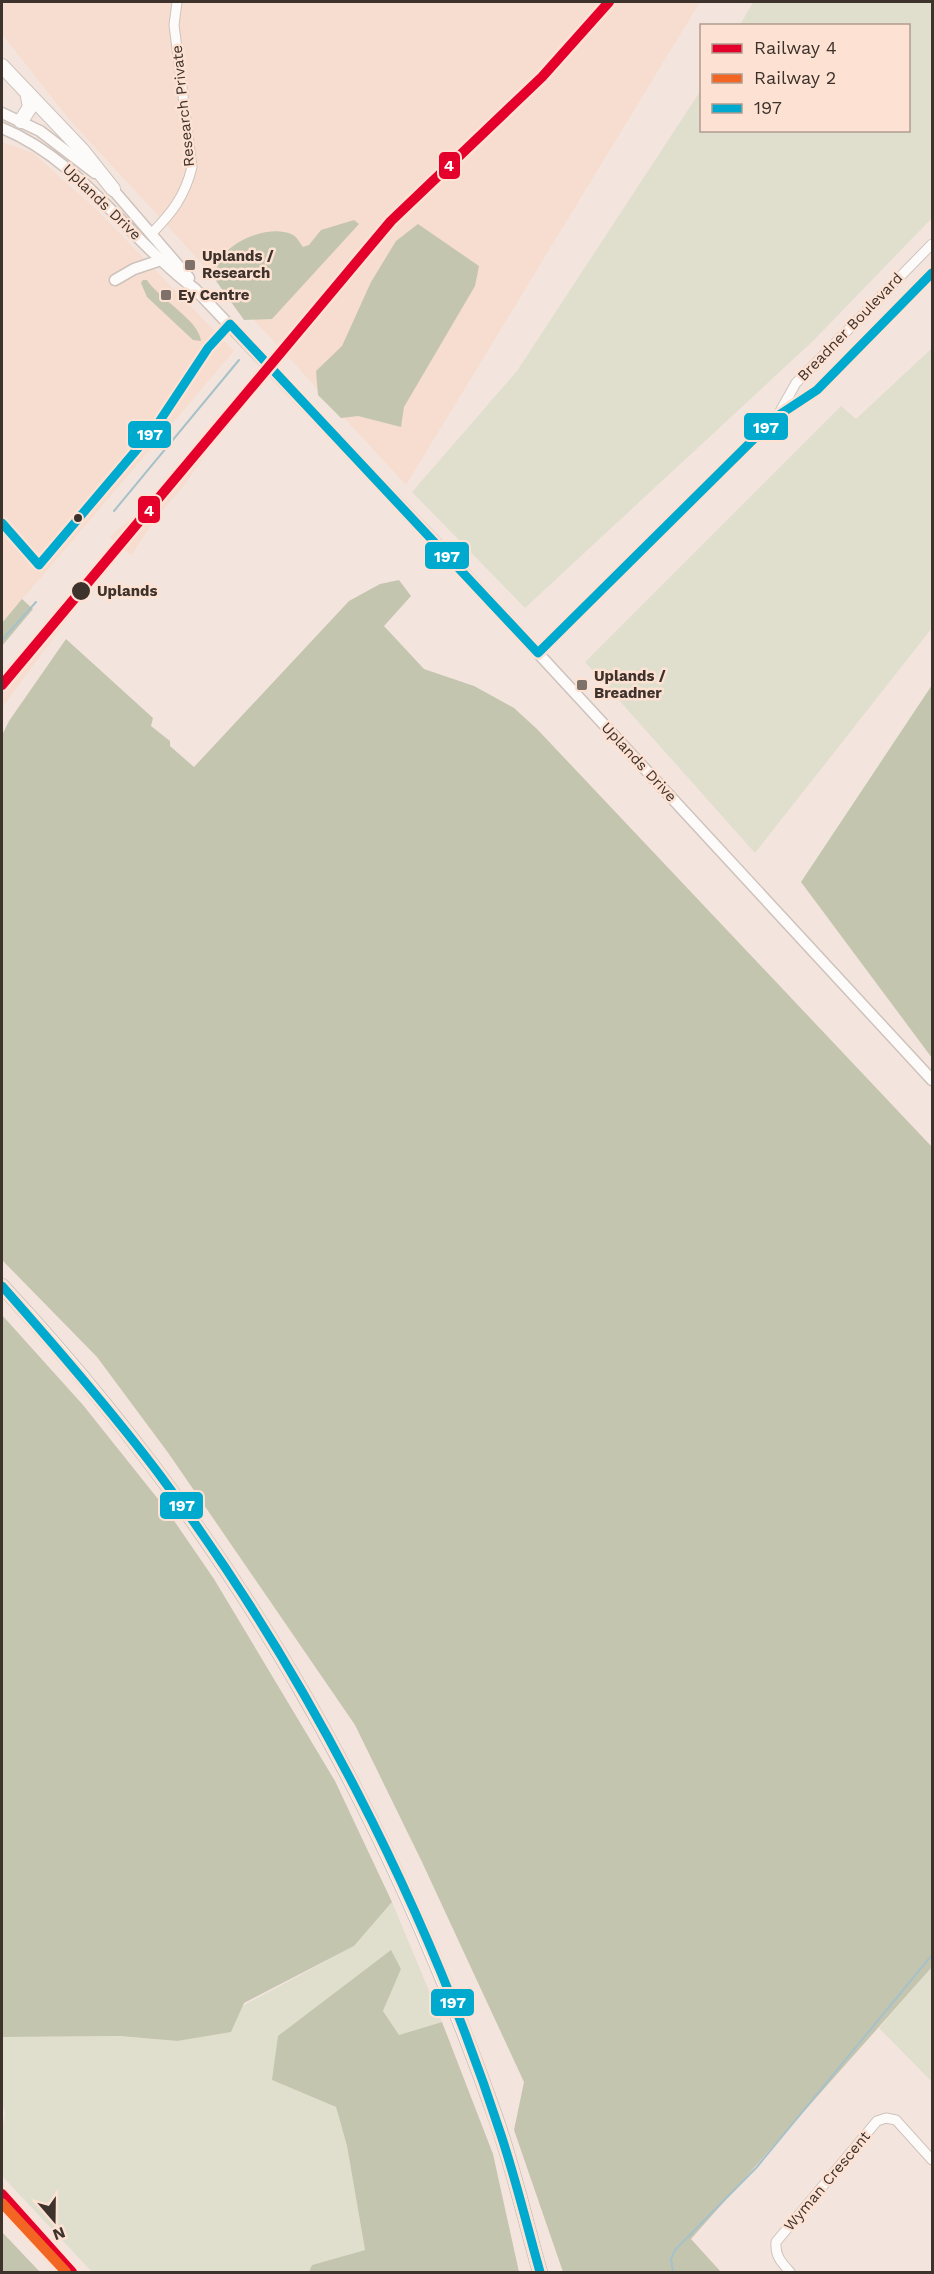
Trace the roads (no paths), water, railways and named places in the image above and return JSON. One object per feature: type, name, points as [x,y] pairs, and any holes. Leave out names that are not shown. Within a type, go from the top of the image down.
[{"type":"highway","points":[[2,66],[82,150],[113,189]]},
{"type":"highway","points":[[21,121],[30,107],[27,93]]},
{"type":"highway","points":[[2,1286],[106,1405],[218,1555],[280,1651],[337,1751],[404,1886],[460,2018],[501,2134],[540,2272]]},
{"type":"main road","name":"Uplands Drive","points":[[2,113],[21,121],[70,152],[113,189],[195,289],[538,653],[933,1080]]},
{"type":"main road","points":[[13,132],[21,121]]},
{"type":"main road","name":"Uplands Drive","points":[[2,128],[54,156],[78,175],[161,260],[195,289]]},
{"type":"main road","points":[[115,280],[134,269],[161,260]]},
{"type":"street","name":"Research Private","points":[[151,234],[179,204],[188,186],[192,167],[174,25],[177,2]]},
{"type":"street","name":"Breadner Boulevard","points":[[776,417],[796,383],[933,244]]},
{"type":"street","name":"Breadner Boulevard","points":[[538,653],[776,417],[817,390],[933,273]]},
{"type":"street","name":"Wyman Crescent","points":[[790,2272],[775,2252],[776,2242],[878,2121],[886,2118],[896,2120],[933,2160]]},
{"type":"waterway","points":[[114,511],[239,360]]},
{"type":"waterway","points":[[2,640],[36,602]]},
{"type":"waterway","points":[[673,2272],[671,2259],[675,2250],[756,2168],[932,1955]]},
{"type":"rail line","name":"4","points":[[2,685],[391,221],[542,77],[609,2]]},
{"type":"rail line","name":"4","points":[[2,2194],[72,2272]]},
{"type":"rail line","name":"2","points":[[2,2203],[66,2272]]},
{"type":"place","name":"Uplands / Research","points":[[190,265]]},
{"type":"place","name":"Ey Centre","points":[[166,295]]},
{"type":"place","name":"Uplands","points":[[81,591]]},
{"type":"place","name":"Uplands / Breadner","points":[[582,685]]}]
